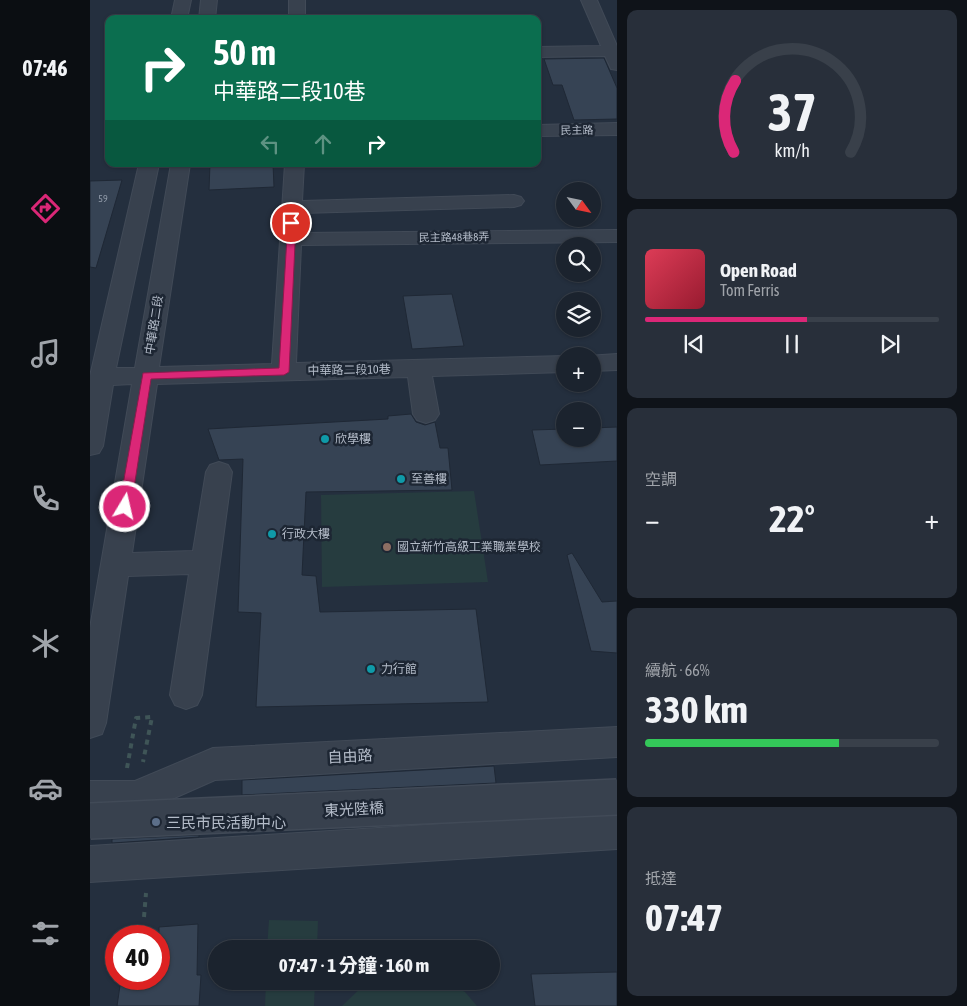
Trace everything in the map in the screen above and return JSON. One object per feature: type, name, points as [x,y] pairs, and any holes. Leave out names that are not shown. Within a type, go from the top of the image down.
[{"type":"street","points":[[180,15],[183,0]]},
{"type":"street","points":[[207,15],[210,0]]},
{"type":"street","points":[[297,0],[297,15]]},
{"type":"street","points":[[541,52],[614,58],[589,0]]},
{"type":"street","name":"民主路","points":[[541,131],[617,129]]},
{"type":"street","points":[[90,446],[102,377],[148,167]]},
{"type":"street","name":"中華路二段","points":[[90,723],[180,167]]},
{"type":"street","points":[[284,372],[294,167]]},
{"type":"street","points":[[292,207],[514,201]]},
{"type":"street","name":"民主路48巷8弄","points":[[290,239],[617,236]]},
{"type":"street","points":[[601,363],[617,362]]},
{"type":"street","name":"中華路二段10巷","points":[[102,377],[556,364]]},
{"type":"street","points":[[419,368],[426,414]]},
{"type":"street","points":[[186,695],[218,472]]},
{"type":"street","points":[[116,565],[205,562]]},
{"type":"street","name":"自由路","points":[[90,798],[212,764],[617,742]]},
{"type":"street","name":"東光陸橋","points":[[90,820],[617,797]]},
{"type":"street","points":[[90,864],[617,831]]},
{"type":"path","points":[[152,717],[131,786],[136,718],[152,717]]},
{"type":"green space","points":[[474,491],[488,582],[322,587],[321,495]]},
{"type":"green space","points":[[269,920],[318,921],[317,940],[268,940]]},
{"type":"green space","points":[[266,990],[315,990],[314,1006],[265,1006]]},
{"type":"green space","points":[[359,990],[462,990],[477,1006],[342,1006]]},
{"type":"building","points":[[604,58],[617,88],[617,119],[574,120],[562,85],[553,85],[544,59]]},
{"type":"building","points":[[210,167],[273,167],[274,187],[209,190]]},
{"type":"building","points":[[122,180],[96,268],[90,267],[90,181]]},
{"type":"building","points":[[452,294],[464,346],[412,349],[403,296]]},
{"type":"building","points":[[411,414],[416,422],[425,425],[435,422],[440,448],[448,448],[452,490],[306,492],[302,575],[316,576],[320,612],[476,609],[488,702],[256,707],[261,613],[238,612],[243,459],[219,460],[208,429],[388,419],[388,416]]},
{"type":"building","points":[[617,427],[617,461],[540,465],[532,430],[556,429],[556,447],[601,447],[601,428]]},
{"type":"building","points":[[572,553],[602,602],[617,601],[617,653],[591,651],[567,555]]},
{"type":"building","points":[[494,766],[496,783],[242,795],[242,780]]},
{"type":"building","points":[[199,835],[199,837],[112,843],[112,839]]},
{"type":"building","points":[[198,924],[197,975],[201,975],[199,1006],[117,1006],[119,990],[170,990],[170,926]]},
{"type":"building","points":[[617,972],[617,1006],[535,1006],[531,974]]},
{"type":"place","name":"欣學樓","points":[[325,439]]},
{"type":"place","name":"至善樓","points":[[401,479]]},
{"type":"place","name":"行政大樓","points":[[272,534]]},
{"type":"place","name":"國立新竹高級工業職業學校","points":[[387,547]]},
{"type":"place","name":"力行館","points":[[371,669]]},
{"type":"place","name":"三民市民活動中心","points":[[156,822]]},
{"type":"route","points":[[125,507],[146,376],[284,372],[291,223]]}]
